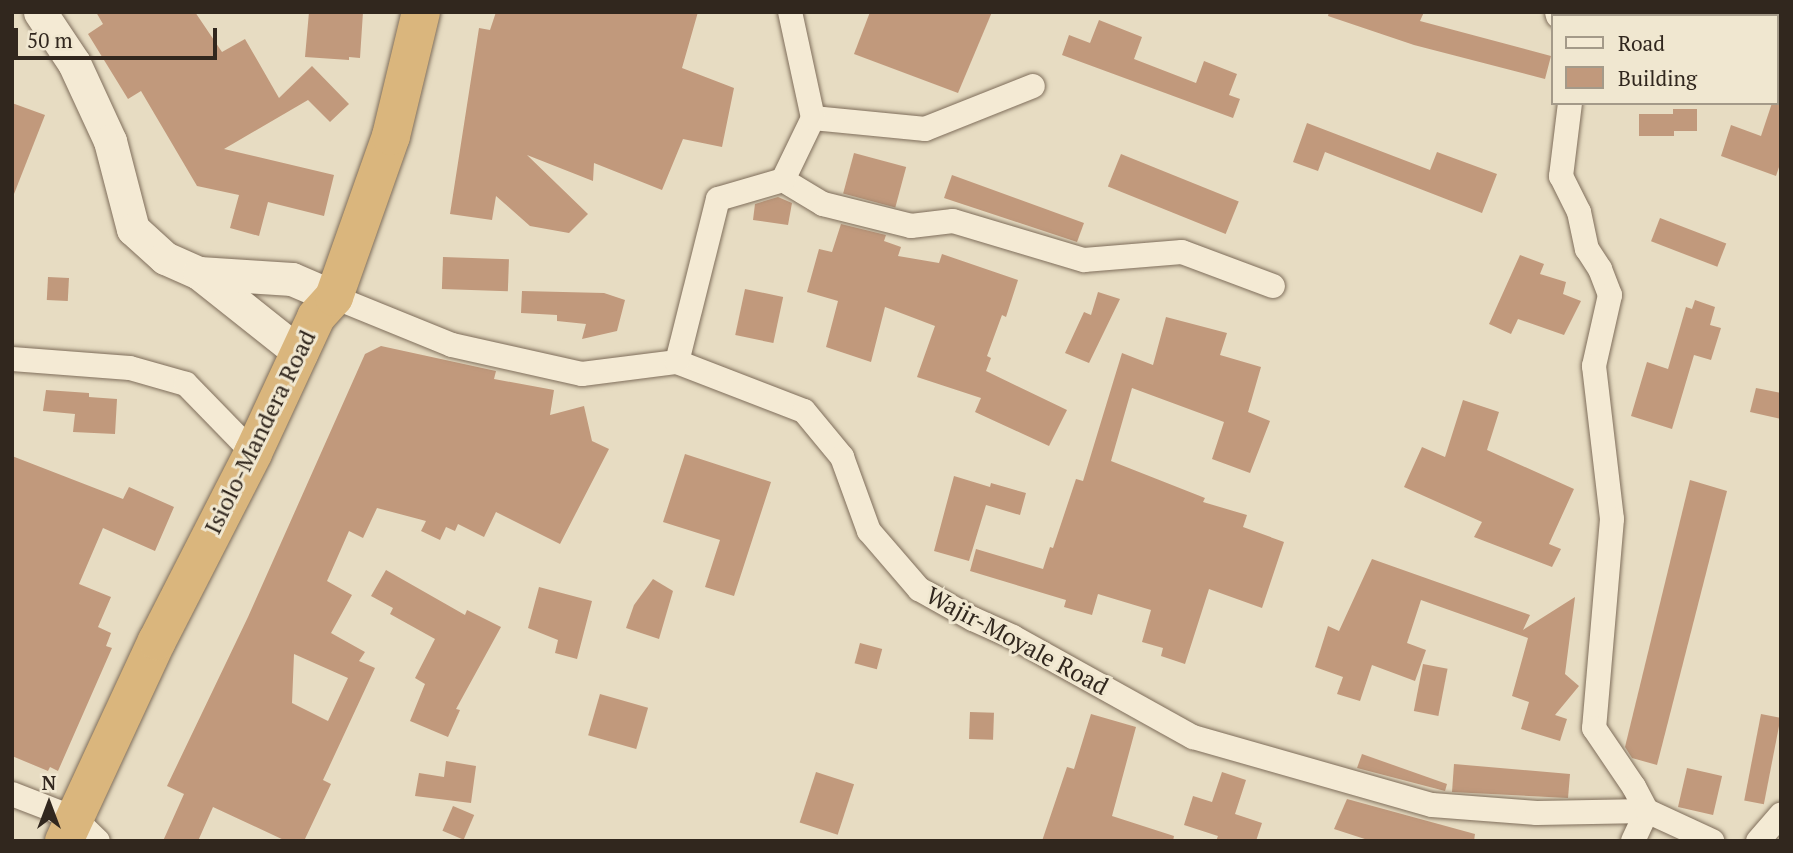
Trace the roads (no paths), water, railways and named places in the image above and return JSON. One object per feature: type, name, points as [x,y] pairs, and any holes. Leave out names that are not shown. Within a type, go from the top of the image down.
[{"type":"highway","name":"Isiolo-Mandera Road","points":[[79,833],[157,641],[253,453],[316,317],[334,297],[391,136],[421,12]]},
{"type":"main road","points":[[40,12],[74,63],[110,141],[133,229],[165,258],[199,273],[301,354]]},
{"type":"main road","points":[[199,273],[292,279],[334,297]]},
{"type":"street","points":[[783,180],[813,118],[790,12]]},
{"type":"street","points":[[813,118],[925,129],[1033,86]]},
{"type":"street","points":[[1570,105],[1561,176],[1579,212],[1587,249],[1600,268],[1610,295],[1594,366],[1612,519],[1594,728],[1647,811],[1633,841]]},
{"type":"street","points":[[677,362],[718,199],[783,180],[823,204],[911,226],[953,221],[1084,260],[1182,252],[1273,286]]},
{"type":"street","name":"Wajir-Moyale Road","points":[[334,297],[452,345],[582,374],[677,362],[804,411],[842,457],[869,531],[919,589],[973,620],[1013,636],[1193,737],[1432,805],[1537,813],[1647,811],[1712,841]]},
{"type":"street","points":[[12,359],[130,368],[186,384],[253,453]]},
{"type":"street","points":[[12,794],[79,833]]},
{"type":"street","points":[[1758,841],[1781,815]]}]
